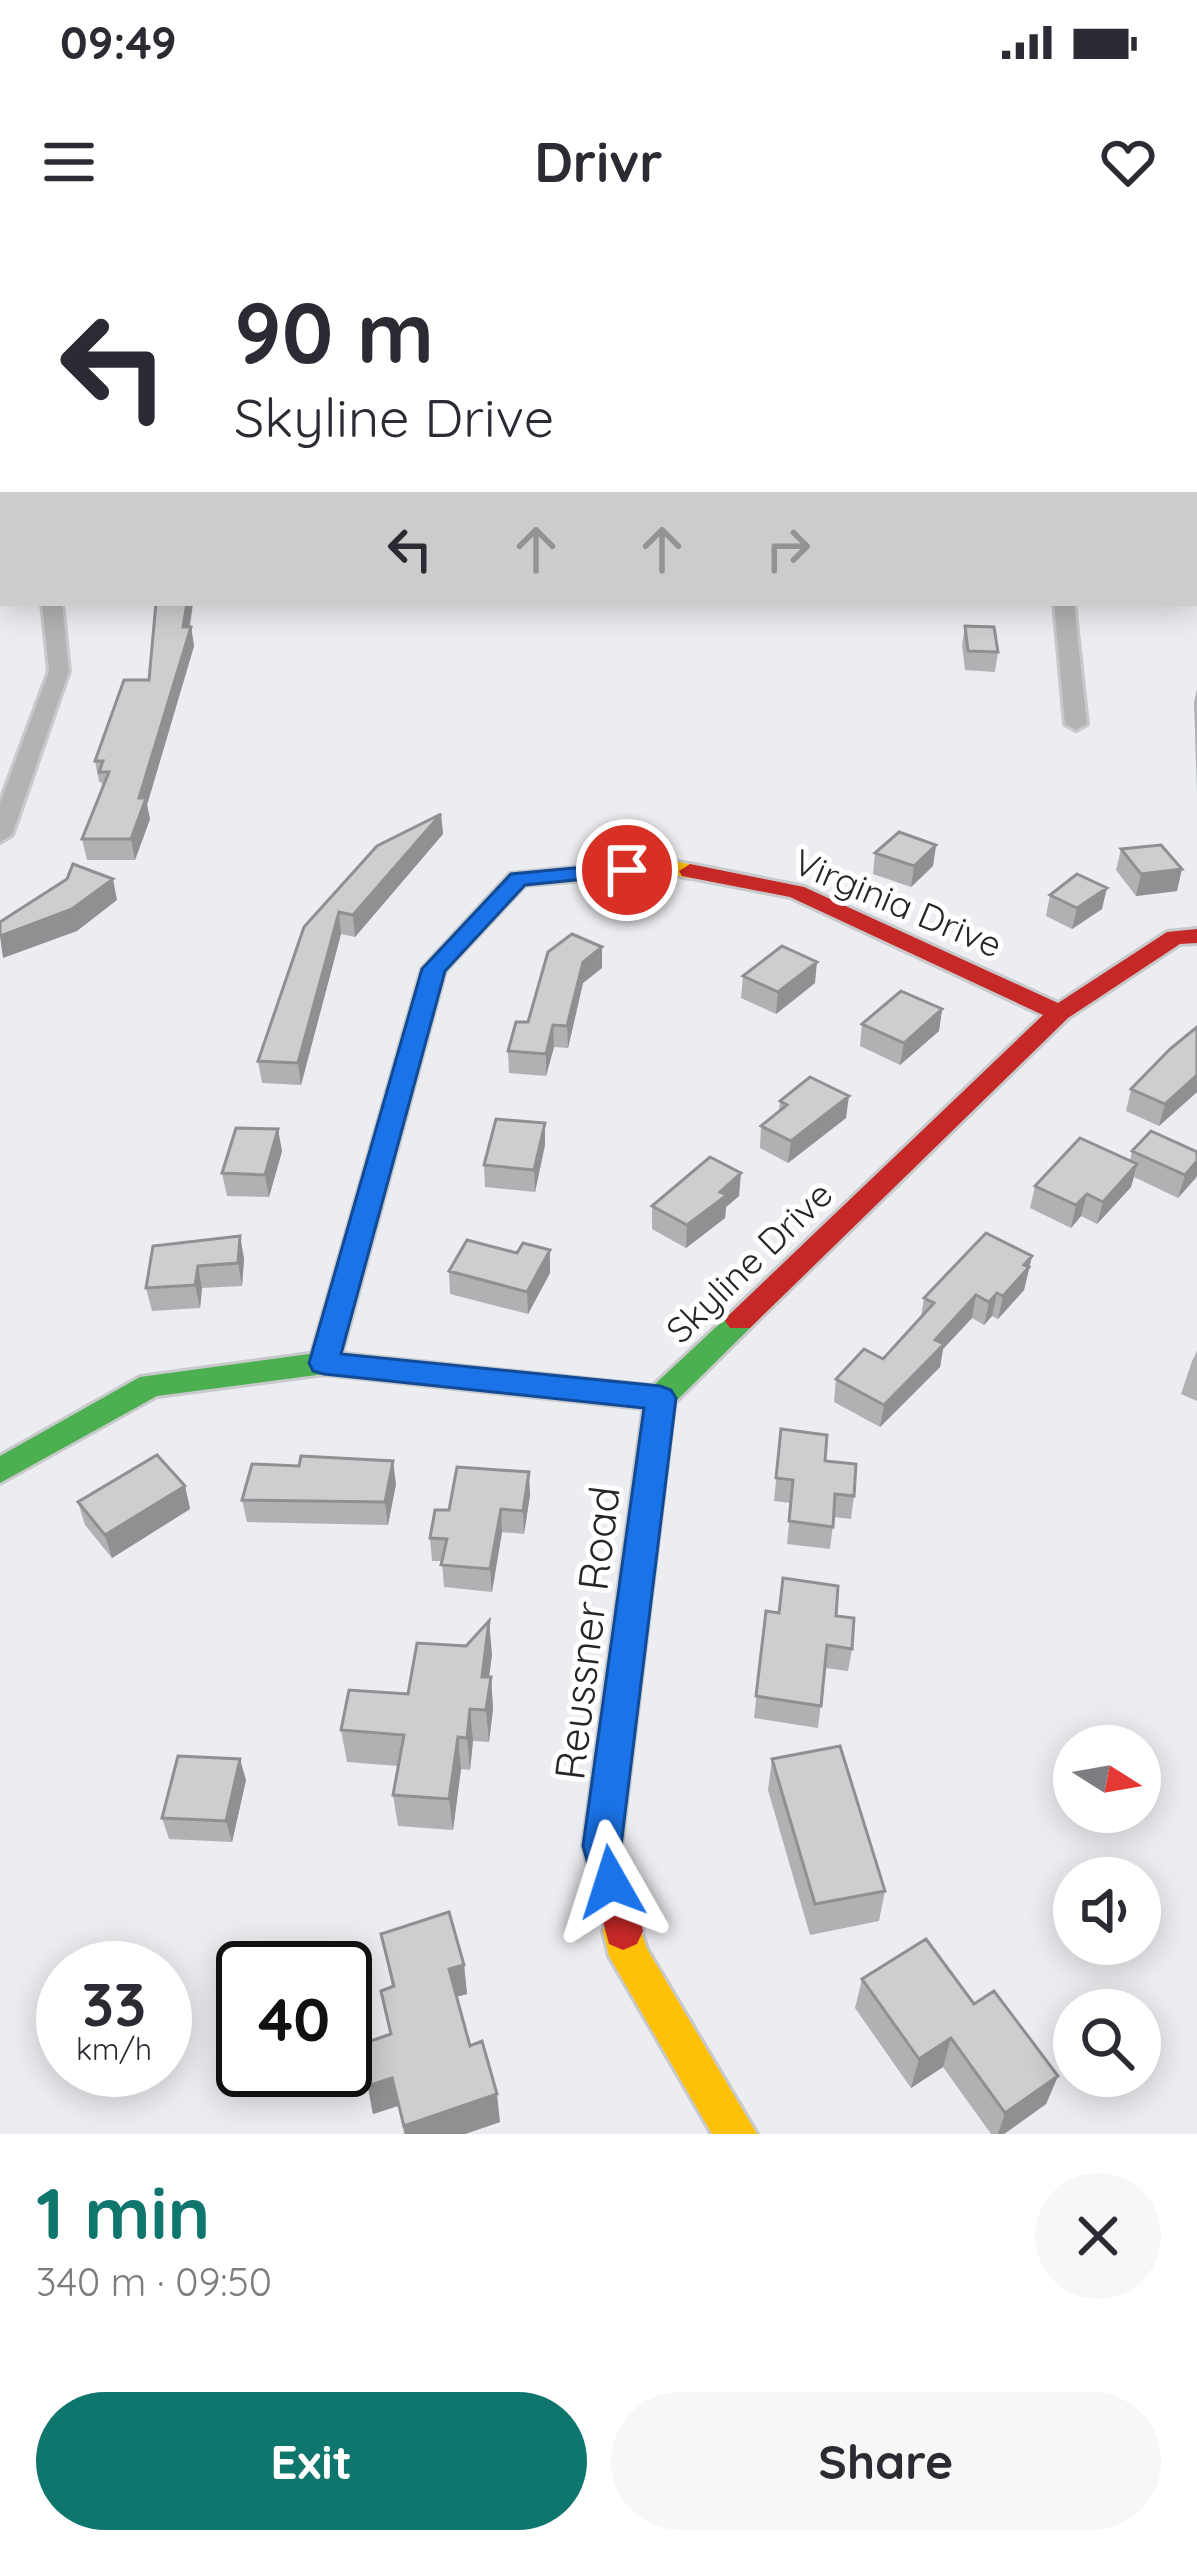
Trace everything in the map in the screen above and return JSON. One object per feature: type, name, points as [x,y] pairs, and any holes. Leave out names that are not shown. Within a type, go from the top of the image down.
[{"type":"street","points":[[0,835],[59,671],[52,606]]},
{"type":"street","points":[[1064,606],[1076,724]]},
{"type":"street","name":"Virginia Drive","points":[[324,1363],[434,969],[518,879],[664,866],[796,892],[1059,1013]]},
{"type":"street","name":"Skyline Drive","points":[[0,1471],[151,1385],[324,1363],[660,1398],[1059,1013],[1174,937],[1197,936]]},
{"type":"street","name":"Reussner Road","points":[[660,1398],[602,1846],[629,1956],[736,2134]]},
{"type":"building","points":[[156,606],[186,606],[183,627],[191,627],[131,839],[82,839],[109,772],[99,772],[103,761],[95,761],[124,680],[149,680]]},
{"type":"building","points":[[965,626],[994,627],[998,652],[968,651]]},
{"type":"building","points":[[441,814],[353,915],[339,912],[298,1063],[258,1061],[304,927],[377,846]]},
{"type":"building","points":[[899,832],[936,845],[914,866],[875,853]]},
{"type":"building","points":[[1161,845],[1182,869],[1141,874],[1121,849]]},
{"type":"building","points":[[73,864],[113,879],[72,909],[0,936],[0,922],[67,879]]},
{"type":"building","points":[[1077,874],[1107,888],[1077,908],[1050,895]]},
{"type":"building","points":[[572,934],[602,947],[583,962],[567,1026],[553,1025],[546,1054],[508,1051],[516,1022],[528,1022],[548,952]]},
{"type":"building","points":[[782,946],[817,962],[778,992],[743,976]]},
{"type":"building","points":[[901,991],[942,1009],[904,1043],[862,1024]]},
{"type":"building","points":[[1197,1027],[1197,1075],[1165,1104],[1131,1089],[1170,1049]]},
{"type":"building","points":[[810,1077],[849,1096],[791,1141],[761,1126],[787,1105],[780,1101]]},
{"type":"building","points":[[496,1119],[545,1123],[534,1170],[484,1165]]},
{"type":"building","points":[[236,1128],[278,1129],[265,1175],[222,1173]]},
{"type":"building","points":[[1151,1131],[1197,1152],[1197,1161],[1185,1175],[1132,1151]]},
{"type":"building","points":[[1080,1138],[1137,1164],[1103,1202],[1087,1194],[1076,1205],[1035,1186]]},
{"type":"building","points":[[710,1157],[741,1173],[720,1192],[727,1195],[687,1225],[652,1206]]},
{"type":"building","points":[[986,1233],[1032,1256],[1024,1265],[1029,1267],[1003,1296],[997,1293],[989,1302],[976,1295],[935,1340],[944,1344],[884,1405],[836,1379],[864,1349],[883,1359],[934,1303],[924,1298]]},
{"type":"building","points":[[240,1236],[238,1263],[198,1266],[195,1285],[146,1288],[153,1246]]},
{"type":"building","points":[[467,1240],[517,1253],[523,1243],[550,1250],[527,1292],[449,1271]]},
{"type":"building","points":[[781,1429],[827,1435],[825,1461],[856,1464],[854,1496],[835,1494],[833,1527],[789,1521],[793,1480],[776,1478]]},
{"type":"building","points":[[157,1455],[185,1486],[105,1535],[78,1502]]},
{"type":"building","points":[[301,1456],[393,1461],[385,1502],[242,1500],[252,1464],[299,1466]]},
{"type":"building","points":[[457,1467],[529,1472],[523,1511],[501,1509],[490,1569],[441,1565],[447,1539],[430,1538],[435,1510],[449,1510]]},
{"type":"building","points":[[783,1578],[838,1586],[836,1616],[854,1618],[852,1649],[827,1645],[821,1706],[756,1696],[766,1611],[779,1613]]},
{"type":"building","points":[[489,1621],[482,1677],[491,1677],[486,1710],[470,1709],[467,1738],[458,1737],[449,1799],[393,1795],[404,1735],[341,1730],[349,1690],[408,1694],[417,1643],[466,1646]]},
{"type":"building","points":[[840,1746],[885,1891],[815,1904],[772,1759]]},
{"type":"building","points":[[178,1756],[240,1759],[226,1821],[162,1818]]},
{"type":"building","points":[[449,1912],[464,1965],[449,1969],[470,2046],[482,2041],[497,2094],[404,2126],[392,2078],[372,2085],[372,2041],[391,2034],[381,1991],[394,1986],[381,1934]]},
{"type":"building","points":[[926,1939],[974,2004],[994,1991],[1053,2069],[1053,2079],[1005,2113],[951,2038],[919,2059],[862,1979]]},
{"type":"traffic: fast","points":[[0,1471],[151,1385],[324,1363],[660,1398],[740,1321]]},
{"type":"traffic: slow","points":[[324,1363],[434,969],[518,879],[663,866],[690,871]]},
{"type":"traffic: slow","points":[[623,1931],[629,1956],[736,2134]]},
{"type":"traffic: jam","points":[[690,871],[796,892],[1059,1013]]},
{"type":"traffic: jam","points":[[740,1321],[1059,1013],[1175,937],[1197,936]]},
{"type":"traffic: jam","points":[[623,1931],[602,1846],[660,1398]]},
{"type":"route","points":[[611,1882],[602,1846],[660,1398],[324,1363],[434,969],[518,879],[627,870]]}]
